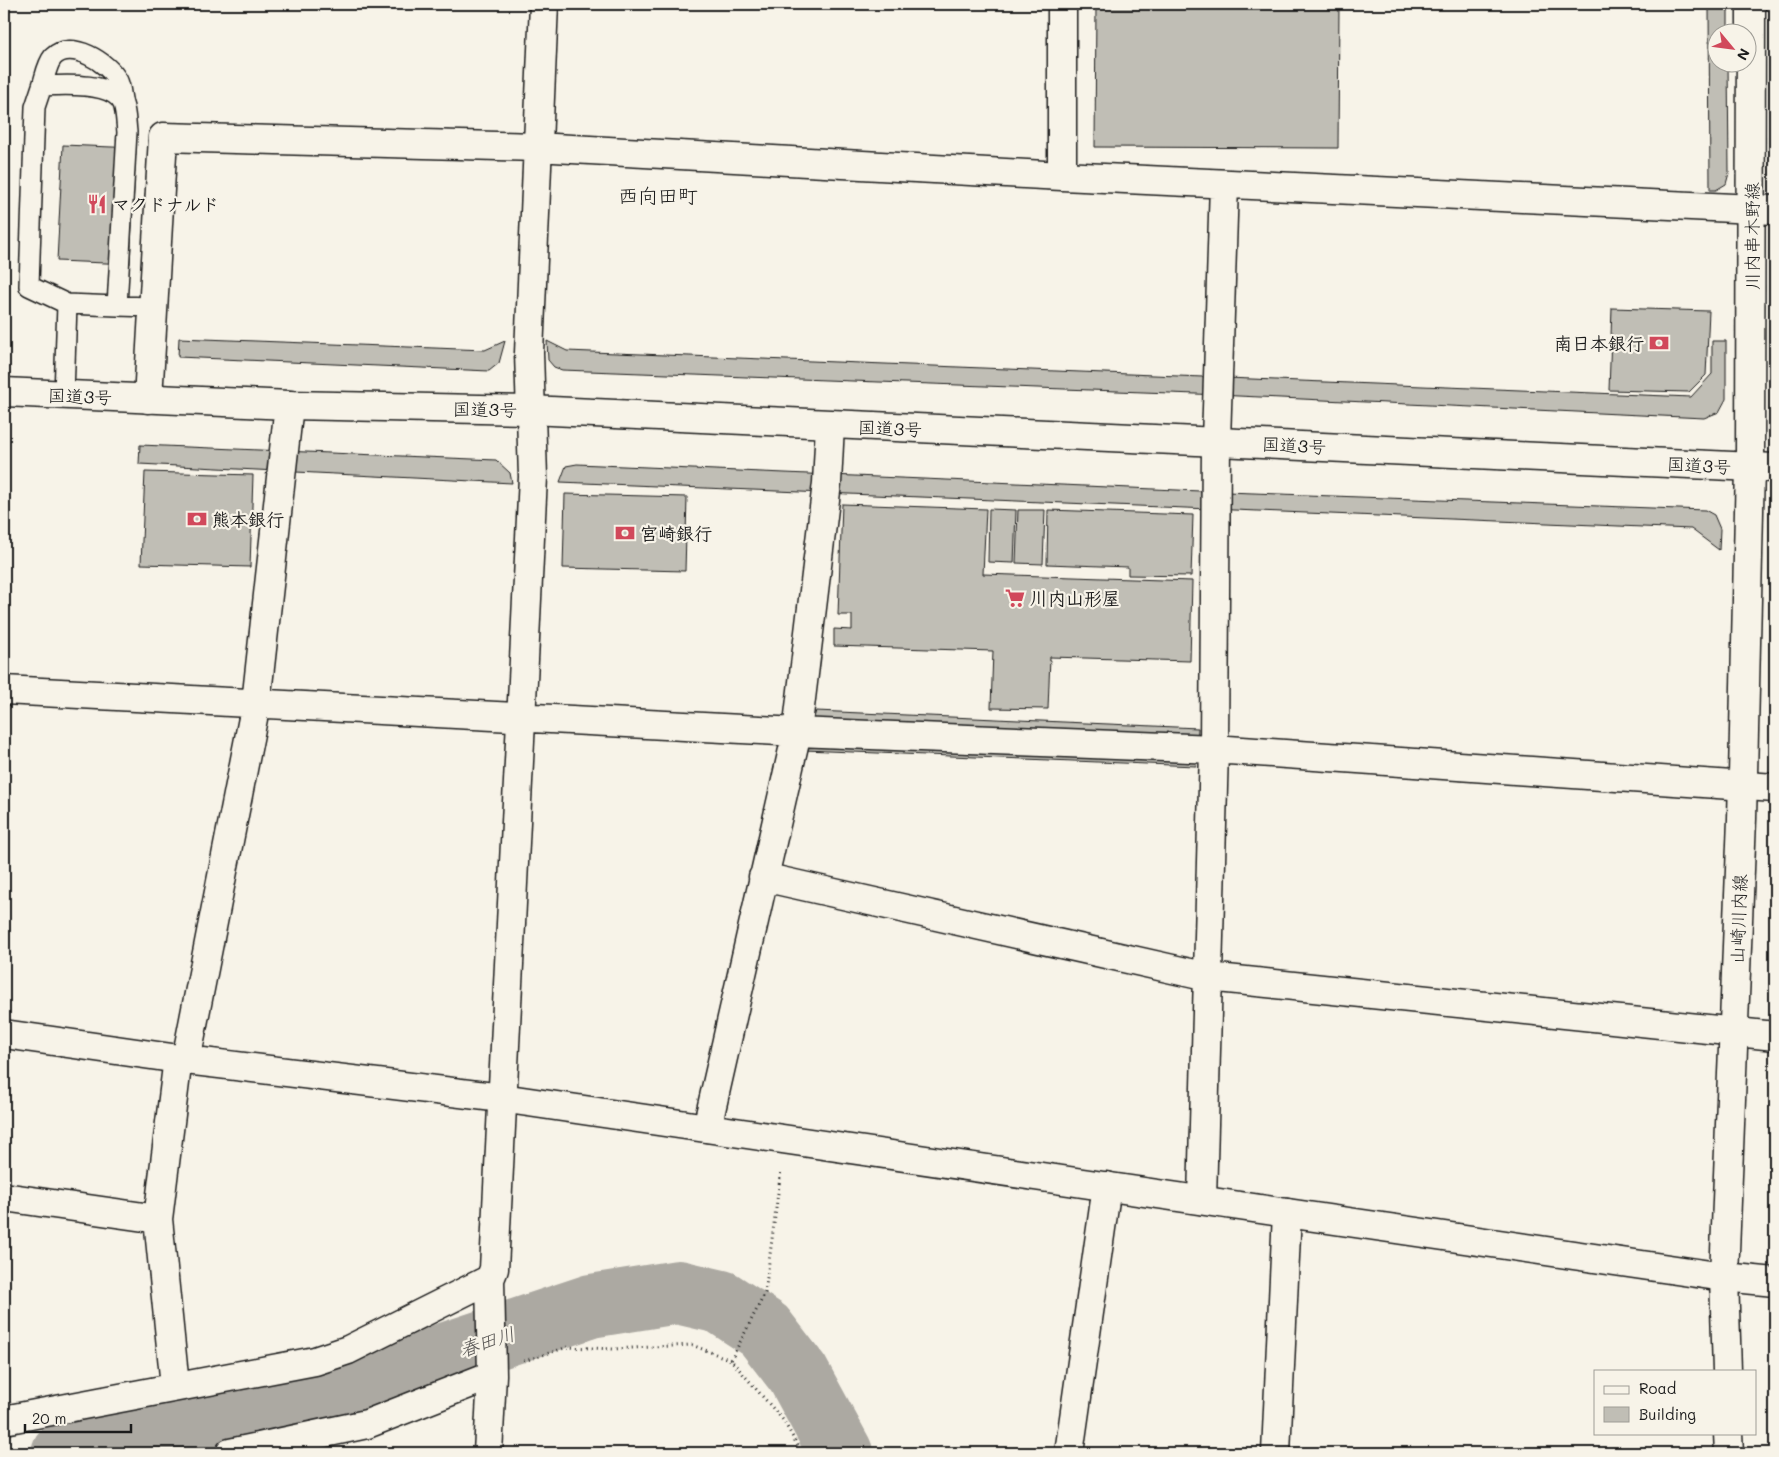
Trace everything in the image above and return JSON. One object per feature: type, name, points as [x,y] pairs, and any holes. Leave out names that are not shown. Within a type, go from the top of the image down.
[{"type":"main road","points":[[488,1453],[492,1371],[490,1290],[494,1269],[533,477],[529,353],[536,147],[544,4]]},
{"type":"main road","points":[[1062,4],[1062,176]]},
{"type":"main road","name":"川内串木野線","points":[[1752,4],[1764,210],[1763,468]]},
{"type":"main road","points":[[148,399],[163,137],[536,147],[1062,176],[1764,210]]},
{"type":"main road","points":[[1202,1200],[1214,749],[1216,441],[1224,184]]},
{"type":"main road","name":"国道3号","points":[[4,392],[289,405],[530,410],[1763,468]]},
{"type":"main road","points":[[175,1386],[158,1220],[182,1059],[256,703],[289,405]]},
{"type":"main road","points":[[707,1128],[797,732],[827,482],[830,425]]},
{"type":"main road","name":"山崎川内線","points":[[1727,1370],[1724,1277],[1742,786],[1763,468]]},
{"type":"main road","points":[[4,690],[797,732],[1214,749],[1775,788]]},
{"type":"main road","points":[[763,877],[1208,977],[1775,1036]]},
{"type":"main road","points":[[4,1034],[182,1059],[502,1098],[1724,1277],[1775,1282]]},
{"type":"main road","points":[[1069,1453],[1107,1186]]},
{"type":"main road","points":[[4,1197],[158,1220]]},
{"type":"main road","points":[[1276,1453],[1287,1213]]},
{"type":"main road","points":[[4,1420],[175,1386],[315,1361],[348,1350],[490,1290]]},
{"type":"main road","points":[[230,1453],[367,1424],[492,1371]]},
{"type":"main road","points":[[1728,1434],[1729,1453]]},
{"type":"lane","points":[[117,306],[127,132],[118,81],[108,69],[75,50],[61,52],[52,58],[35,107],[28,286],[67,304],[117,306],[153,307]]},
{"type":"lane","points":[[42,86],[71,84],[94,87],[114,94],[123,104]]},
{"type":"lane","points":[[64,395],[67,304]]},
{"type":"path","points":[[730,1360],[765,1293],[785,1140]]},
{"type":"path","points":[[492,1371],[568,1347],[613,1349],[692,1345],[730,1360],[783,1420],[802,1453]]},
{"type":"building","points":[[1096,4],[1339,4],[1338,148],[1095,147]]},
{"type":"building","points":[[1709,4],[1728,4],[1728,22],[1709,22]]},
{"type":"building","points":[[1774,4],[1775,4],[1775,98]]},
{"type":"building","points":[[1709,72],[1728,72],[1729,173],[1726,184],[1716,190],[1710,190]]},
{"type":"building","name":"マクドナルド","points":[[63,145],[136,148],[130,264],[57,261]]},
{"type":"building","name":"南日本銀行","points":[[1612,308],[1709,311],[1706,375],[1689,392],[1609,390]]},
{"type":"building","points":[[179,338],[485,350],[505,341],[499,363],[489,371],[178,357]]},
{"type":"building","points":[[547,341],[567,351],[1691,397],[1712,374],[1712,341],[1726,341],[1726,399],[1719,412],[1704,418],[1196,394],[562,370],[554,367],[548,360]]},
{"type":"building","points":[[140,445],[496,460],[510,473],[512,483],[139,464]]},
{"type":"building","points":[[577,464],[1200,491],[1705,510],[1714,515],[1720,529],[1719,550],[1691,529],[560,482],[566,466]]},
{"type":"building","name":"熊本銀行","points":[[145,472],[253,475],[250,567],[141,564]]},
{"type":"building","name":"宮崎銀行","points":[[565,494],[687,497],[685,571],[563,568]]},
{"type":"building","name":"川内山形屋","points":[[842,504],[986,509],[983,574],[1192,581],[1190,661],[1050,657],[1048,709],[991,708],[993,651],[834,646],[834,629],[852,630],[852,615],[838,615]]},
{"type":"building","points":[[989,509],[1016,510],[1014,563],[988,562]]},
{"type":"building","points":[[1018,510],[1045,510],[1043,564],[1016,563]]},
{"type":"building","points":[[1048,510],[1193,515],[1191,576],[1128,575],[1128,567],[1047,564]]},
{"type":"building","points":[[816,711],[1198,728],[1196,766],[804,750]]},
{"type":"waterway","name":"春田川","points":[[63,1453],[261,1416],[591,1306],[678,1292],[721,1302],[764,1330],[798,1374],[841,1453]]},
{"type":"place","name":"マクドナルド","points":[[97,204]]},
{"type":"place","name":"南日本銀行","points":[[1659,343]]},
{"type":"place","name":"熊本銀行","points":[[197,519]]},
{"type":"place","name":"宮崎銀行","points":[[625,533]]},
{"type":"place","name":"川内山形屋","points":[[1015,598]]},
{"type":"district","name":"西向田町","points":[[658,195]]}]
